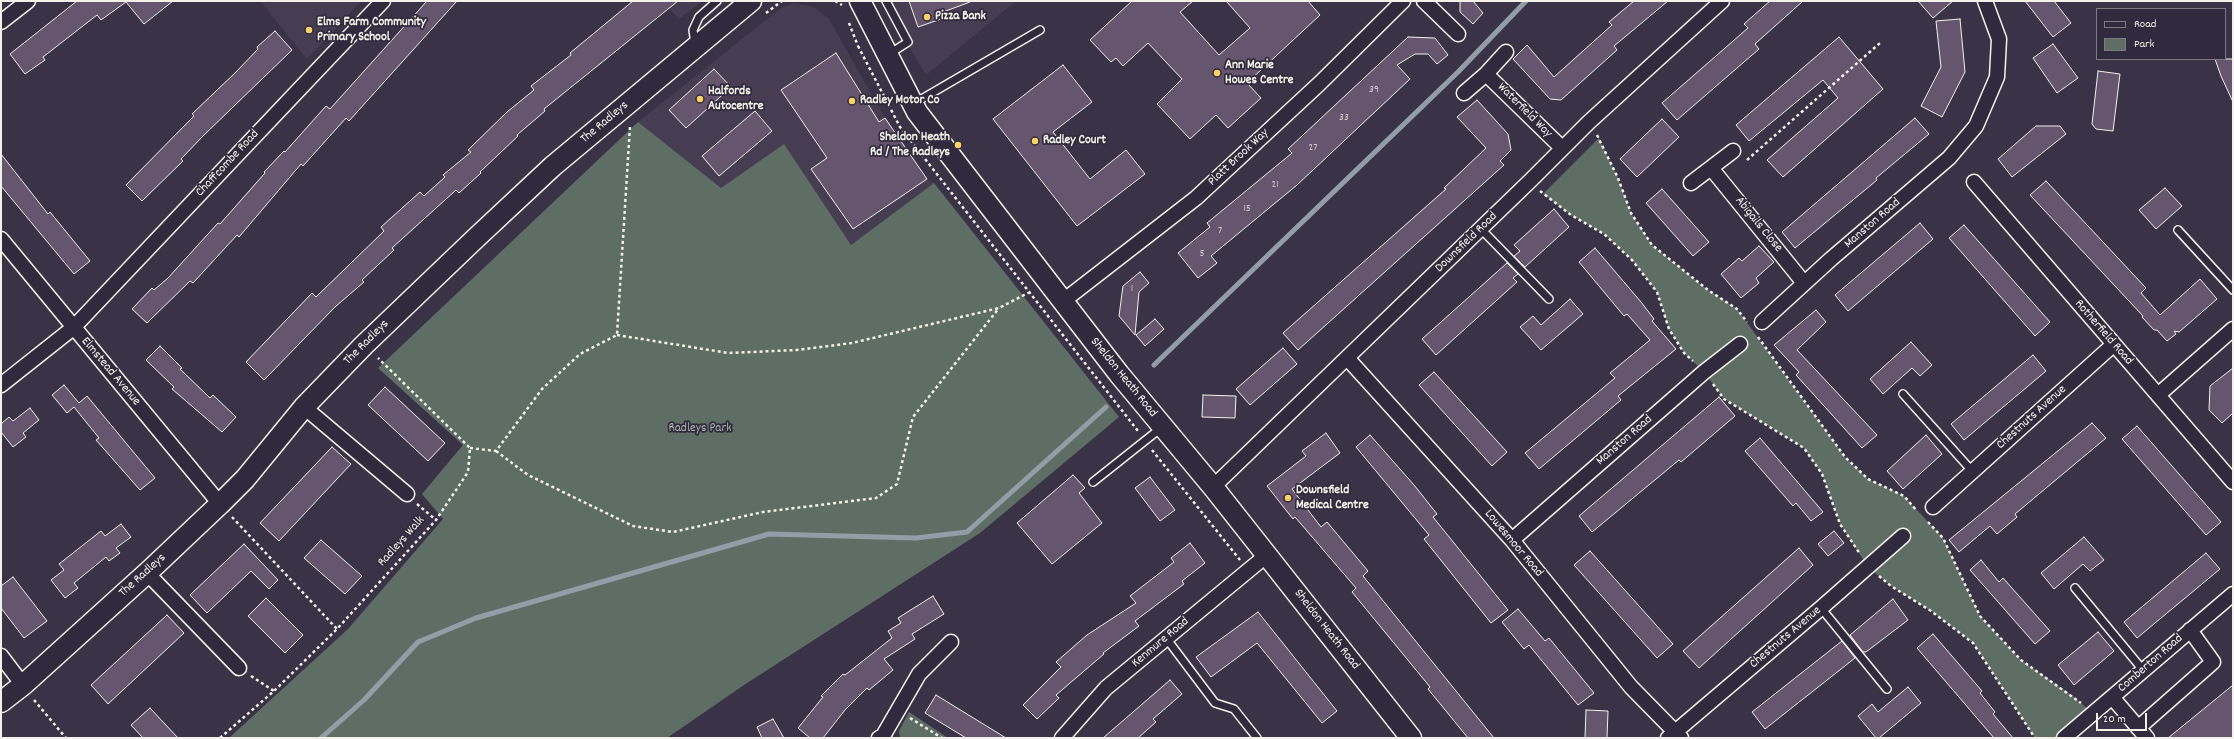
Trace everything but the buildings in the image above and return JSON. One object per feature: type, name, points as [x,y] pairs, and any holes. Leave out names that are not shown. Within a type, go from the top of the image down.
[{"type":"street","points":[[1,22],[28,1]]},
{"type":"street","name":"Chaffcombe Road","points":[[1,385],[73,328],[383,1]]},
{"type":"street","name":"The Radleys","points":[[1,702],[23,685],[220,504],[245,479],[304,407],[364,345],[553,166],[751,1]]},
{"type":"street","name":"Sheldon Heath Road","points":[[860,1],[913,104],[1062,302],[1213,487],[1411,738]]},
{"type":"street","name":"Platt Brook Way","points":[[1062,302],[1196,198],[1319,84],[1403,1]]},
{"type":"street","points":[[1424,1],[1458,34]]},
{"type":"street","name":"Downsfield Road","points":[[1213,487],[1348,359],[1589,122],[1722,1]]},
{"type":"street","name":"Manston Road","points":[[1762,322],[1804,283],[1949,158],[1976,126],[1997,77],[1998,39],[1985,1]]},
{"type":"street","points":[[1464,93],[1486,74],[1506,52]]},
{"type":"street","name":"Waterfield Way","points":[[1486,74],[1562,148]]},
{"type":"street","points":[[1691,183],[1733,151]]},
{"type":"street","name":"Abigails Close","points":[[1711,168],[1804,283]]},
{"type":"street","name":"Rotherfield Road","points":[[1974,182],[2113,345],[2233,482]]},
{"type":"street","name":"Elmstead Avenue","points":[[1,240],[220,504]]},
{"type":"street","points":[[2158,395],[2233,328]]},
{"type":"street","name":"Manston Road","points":[[1512,540],[1704,372],[1740,344]]},
{"type":"street","name":"Chestnuts Avenue","points":[[1928,512],[2113,345]]},
{"type":"street","name":"Lowesmoor Road","points":[[1348,359],[1512,540],[1631,687],[1675,736]]},
{"type":"street","points":[[304,407],[406,494]]},
{"type":"street","name":"Chestnuts Avenue","points":[[1675,736],[1903,536]]},
{"type":"street","name":"Kenmure Road","points":[[1062,738],[1106,688],[1267,555]]},
{"type":"street","points":[[146,573],[239,668]]},
{"type":"street","name":"Comberton Road","points":[[2064,738],[2233,594]]},
{"type":"street","name":"Comberton Road","points":[[2112,698],[2142,733],[2213,662],[2190,630]]},
{"type":"street","points":[[882,737],[919,674],[951,642]]},
{"type":"street","points":[[1,656],[23,685]]},
{"type":"lane","points":[[696,48],[693,30],[699,18],[717,1]]},
{"type":"lane","points":[[886,1],[908,42],[888,55]]},
{"type":"lane","points":[[913,104],[1040,30]]},
{"type":"lane","points":[[1481,229],[1549,299]]},
{"type":"lane","points":[[2178,230],[2233,290]]},
{"type":"lane","points":[[1903,394],[1973,472]]},
{"type":"lane","points":[[1093,482],[1163,426]]},
{"type":"lane","points":[[2076,588],[2143,670]]},
{"type":"lane","points":[[1821,608],[1887,689]]},
{"type":"lane","points":[[1166,638],[1215,703],[1234,709],[1257,738]]},
{"type":"path","points":[[1746,161],[1880,43]]},
{"type":"path","points":[[616,335],[631,102]]},
{"type":"path","points":[[1589,122],[1599,138],[1618,178],[1631,213],[1652,245],[1708,290],[1737,309],[1747,323]]},
{"type":"path","points":[[1530,181],[1571,215],[1604,234],[1632,260],[1657,292],[1669,329],[1684,353],[1704,372],[1724,399],[1804,448],[1822,474],[1840,524],[1868,567],[1891,586],[1931,611],[1973,643],[2035,738]]},
{"type":"path","points":[[496,452],[542,389],[580,354],[616,335],[728,353],[797,350],[852,343],[999,308],[1048,284]]},
{"type":"path","points":[[364,345],[470,448],[496,452],[528,475],[633,526],[673,532],[762,512],[876,498],[897,484],[913,417],[999,308]]},
{"type":"path","points":[[1757,336],[1845,457],[1868,479],[1904,496],[1918,512]]},
{"type":"path","name":"Radleys Walk","points":[[220,738],[274,691],[337,629],[436,520],[468,472],[470,448]]},
{"type":"path","points":[[406,494],[436,520]]},
{"type":"path","points":[[220,504],[337,629]]},
{"type":"path","points":[[1928,512],[1943,538],[1980,616],[2021,660],[2074,696],[2084,706]]},
{"type":"path","points":[[239,668],[274,691]]},
{"type":"path","points":[[23,685],[66,738]]},
{"type":"path","points":[[897,711],[942,738]]},
{"type":"shaded area","name":"Elms Farm Community Primary School","points":[[260,1],[361,1],[307,59]]},
{"type":"shaded area","points":[[663,1],[702,1],[679,19]]},
{"type":"shaded area","points":[[882,1],[1016,1],[926,75]]},
{"type":"shaded area","points":[[794,3],[814,7],[829,19],[885,118],[927,179],[934,183],[851,245],[784,144],[721,188],[638,122],[781,8]]},
{"type":"green space","name":"Radleys Park","points":[[638,122],[721,188],[784,144],[851,245],[934,183],[1119,417],[980,533],[744,685],[667,738],[229,738],[348,629],[443,519],[422,494],[463,445],[378,368]]},
{"type":"green space","points":[[1599,138],[1618,178],[1631,213],[1652,245],[1708,290],[1737,309],[1845,457],[1868,479],[1904,496],[1943,538],[1980,616],[2021,660],[2073,696],[2090,711],[2062,738],[2035,738],[1973,643],[1931,611],[1891,586],[1868,567],[1840,524],[1822,474],[1804,448],[1724,399],[1704,372],[1684,353],[1669,329],[1657,292],[1632,260],[1604,234],[1571,215],[1543,194]]},
{"type":"green space","points":[[909,712],[948,738],[900,738],[899,731]]},
{"type":"waterway","points":[[1154,365],[1458,72],[1526,1]]},
{"type":"waterway","points":[[321,738],[364,700],[418,642],[476,618],[769,534],[916,538],[967,532],[1106,407]]},
{"type":"place","name":"Pizza Bank","points":[[927,17]]},
{"type":"place","name":"Elms Farm Community Primary School","points":[[309,30]]},
{"type":"place","name":"Ann Marie Howes Centre","points":[[1217,73]]},
{"type":"place","name":"Halfords Autocentre","points":[[700,99]]},
{"type":"place","name":"Radley Motor Co","points":[[852,101]]},
{"type":"place","name":"Radley Court","points":[[1035,141]]},
{"type":"place","name":"Sheldon Heath Rd / The Radleys","points":[[958,145]]},
{"type":"place","name":"Downsfield Medical Centre","points":[[1288,498]]}]
